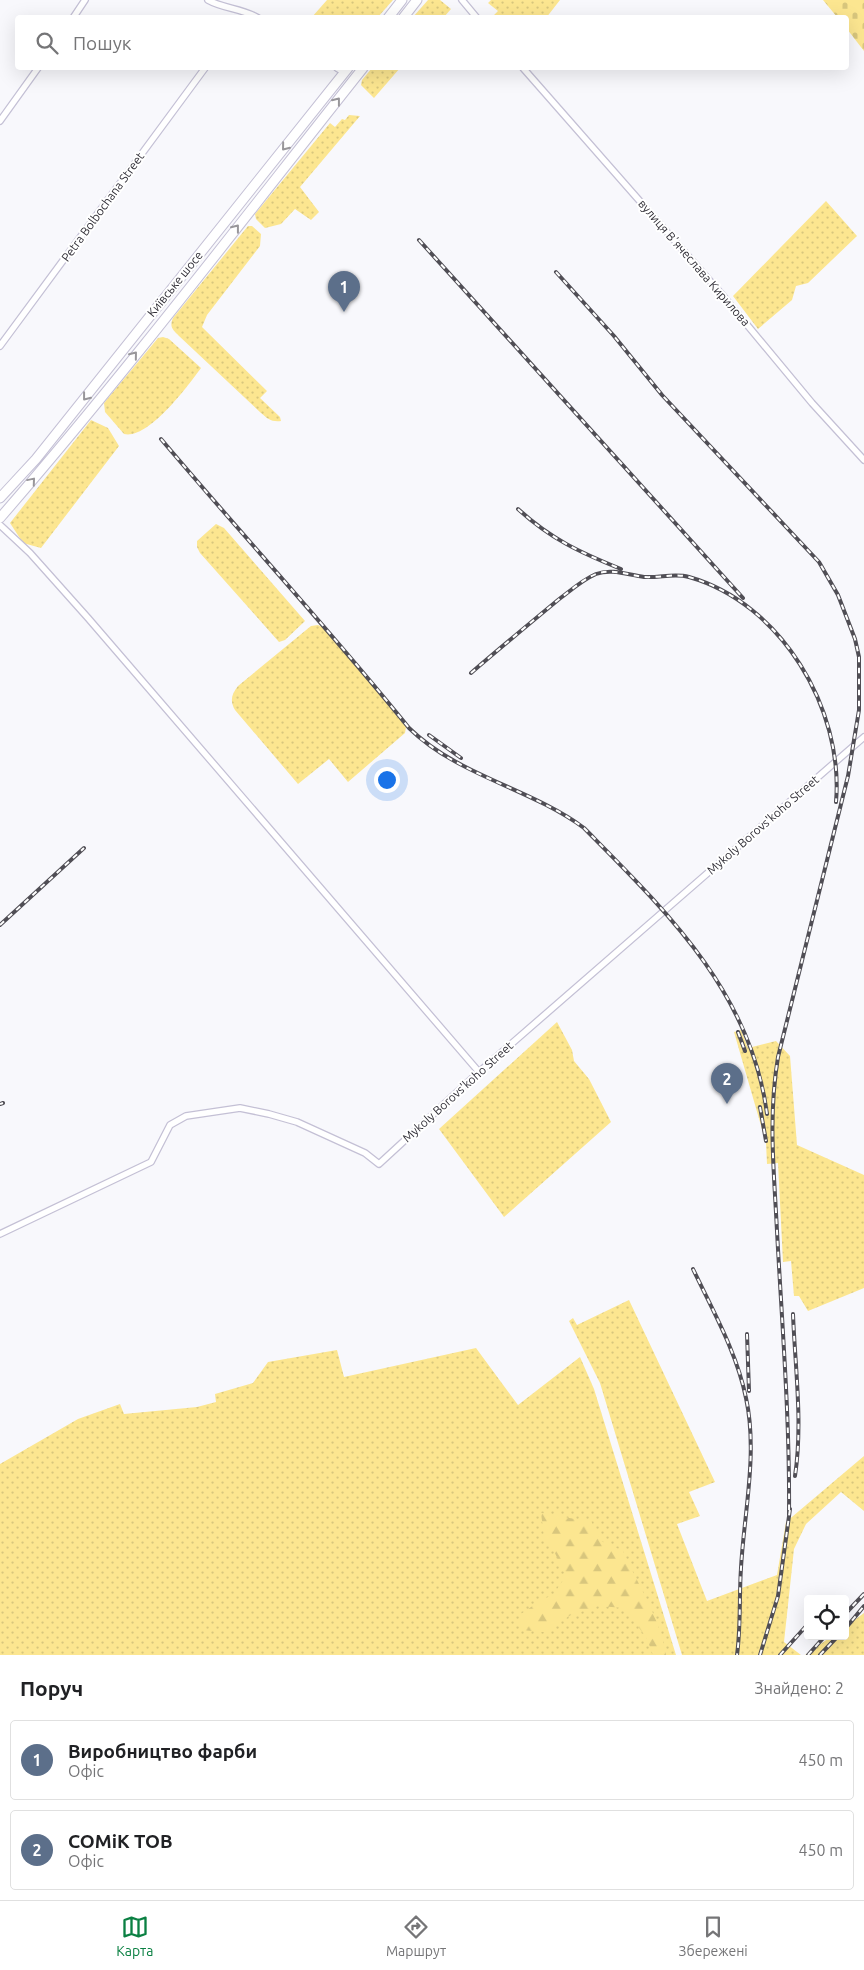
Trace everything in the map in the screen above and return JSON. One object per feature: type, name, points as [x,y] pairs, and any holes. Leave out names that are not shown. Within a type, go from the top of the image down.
[{"type":"main road","points":[[390,15],[402,0]]},
{"type":"main road","points":[[405,15],[417,0]]},
{"type":"main road","name":"Київське шосе","points":[[0,498],[42,452],[342,70]]},
{"type":"main road","points":[[0,518],[35,478],[165,317],[361,70]]},
{"type":"street","points":[[75,15],[85,0]]},
{"type":"street","points":[[208,0],[226,7],[235,7],[244,15]]},
{"type":"street","points":[[235,7],[239,0]]},
{"type":"street","points":[[462,0],[475,15]]},
{"type":"street","points":[[0,121],[37,70]]},
{"type":"street","name":"Petra Bolbochana Street","points":[[0,346],[204,70]]},
{"type":"street","name":"вулиця Вʼячеслава Кирилова","points":[[525,70],[724,297],[812,403],[864,460]]},
{"type":"street","points":[[0,525],[30,553],[88,618],[479,1072]]},
{"type":"street","name":"Mykoly Borovs'koho Street","points":[[0,1234],[151,1162],[170,1125],[186,1116],[240,1108],[269,1114],[297,1122],[365,1153],[379,1164],[479,1072],[864,736]]},
{"type":"green space","points":[[327,0],[393,0],[380,15],[314,15]]},
{"type":"green space","points":[[428,0],[440,0],[451,9],[446,15],[415,15]]},
{"type":"green space","points":[[491,0],[560,0],[548,15],[494,15],[498,11],[488,3]]},
{"type":"green space","points":[[823,0],[864,0],[864,51],[849,32],[849,15],[835,15]]},
{"type":"green space","points":[[370,70],[398,70],[374,98],[361,85],[362,80]]},
{"type":"green space","points":[[349,115],[360,116],[300,187],[319,212],[311,220],[295,209],[281,224],[265,228],[256,219],[255,214],[330,123],[335,127],[342,119],[345,120]]},
{"type":"green space","points":[[826,201],[857,236],[808,283],[796,286],[792,300],[758,329],[733,296]]},
{"type":"green space","points":[[248,226],[252,226],[261,234],[260,246],[207,315],[202,327],[267,391],[260,398],[280,417],[281,421],[270,420],[261,413],[179,336],[172,326],[173,318]]},
{"type":"green space","points":[[158,338],[169,339],[201,368],[167,410],[144,429],[134,434],[124,434],[105,412],[104,403]]},
{"type":"green space","points":[[91,420],[108,428],[119,446],[41,548],[23,543],[10,523]]},
{"type":"green space","points":[[216,524],[224,528],[305,621],[285,640],[279,642],[200,553],[197,541]]},
{"type":"green space","points":[[318,625],[326,629],[406,727],[405,733],[348,782],[329,759],[298,784],[235,710],[232,698],[238,686],[311,626]]},
{"type":"green space","points":[[557,1022],[572,1050],[574,1061],[589,1079],[611,1122],[504,1217],[439,1129]]},
{"type":"green space","points":[[741,1030],[748,1048],[776,1041],[790,1056],[797,1145],[864,1175],[864,1288],[808,1311],[799,1296],[794,1296],[791,1261],[783,1262],[778,1163],[767,1164],[766,1143],[734,1032]]},
{"type":"green space","points":[[629,1300],[715,1482],[689,1492],[700,1516],[677,1524],[707,1601],[777,1575],[786,1522],[864,1456],[864,1511],[841,1492],[806,1524],[794,1549],[784,1642],[801,1655],[682,1655],[600,1383],[569,1321],[573,1318],[577,1325]]},
{"type":"green space","points":[[476,1348],[518,1405],[580,1357],[594,1389],[676,1655],[0,1655],[0,1464],[78,1419],[120,1404],[124,1414],[197,1407],[216,1402],[215,1394],[253,1383],[268,1362],[337,1350],[344,1377]]},
{"type":"green space","points":[[541,1513],[575,1519],[590,1519],[601,1541],[623,1551],[654,1615],[666,1655],[653,1655],[647,1639],[625,1608],[598,1606],[571,1615],[544,1632],[521,1630],[521,1614],[541,1600],[553,1595],[566,1576],[553,1549],[544,1536]]},
{"type":"green space","points":[[864,1613],[864,1655],[805,1655],[826,1640],[849,1640],[849,1624]]},
{"type":"railway","points":[[419,240],[743,598]]},
{"type":"railway","points":[[556,272],[614,336],[662,395],[819,562],[838,595],[855,639],[859,657],[859,710],[848,776],[778,1057],[773,1101],[774,1187],[787,1408],[789,1515]]},
{"type":"railway","points":[[161,439],[409,728],[449,758],[541,802],[584,828],[674,923],[700,956],[724,992],[743,1030],[758,1070],[767,1114]]},
{"type":"railway","points":[[518,509],[542,529],[566,544],[621,569]]},
{"type":"railway","points":[[471,673],[558,600],[591,576],[602,572],[614,572],[644,577],[678,575],[689,577],[722,590],[752,610],[778,635],[800,664],[817,697],[829,731],[836,767],[836,802]]},
{"type":"railway","points":[[429,735],[461,758]]},
{"type":"railway","points":[[0,925],[84,848]]},
{"type":"railway","points":[[738,1032],[745,1051]]},
{"type":"railway","points":[[760,1107],[766,1141]]},
{"type":"railway","points":[[693,1269],[731,1348],[742,1381],[749,1419],[751,1440],[749,1483],[741,1568],[737,1655]]},
{"type":"railway","points":[[793,1314],[798,1395],[798,1436],[795,1476]]},
{"type":"railway","points":[[747,1334],[749,1391]]},
{"type":"railway","points":[[760,1655],[778,1596],[790,1509]]},
{"type":"railway","points":[[849,1610],[864,1594]]},
{"type":"railway","points":[[849,1624],[864,1606]]},
{"type":"railway","points":[[780,1655],[804,1628]]},
{"type":"railway","points":[[808,1655],[821,1640]]},
{"type":"railway","points":[[820,1655],[834,1640]]},
{"type":"place","name":"Виробництво фарби","points":[[344,312]]},
{"type":"place","name":"СОМіК ТОВ","points":[[727,1104]]}]
